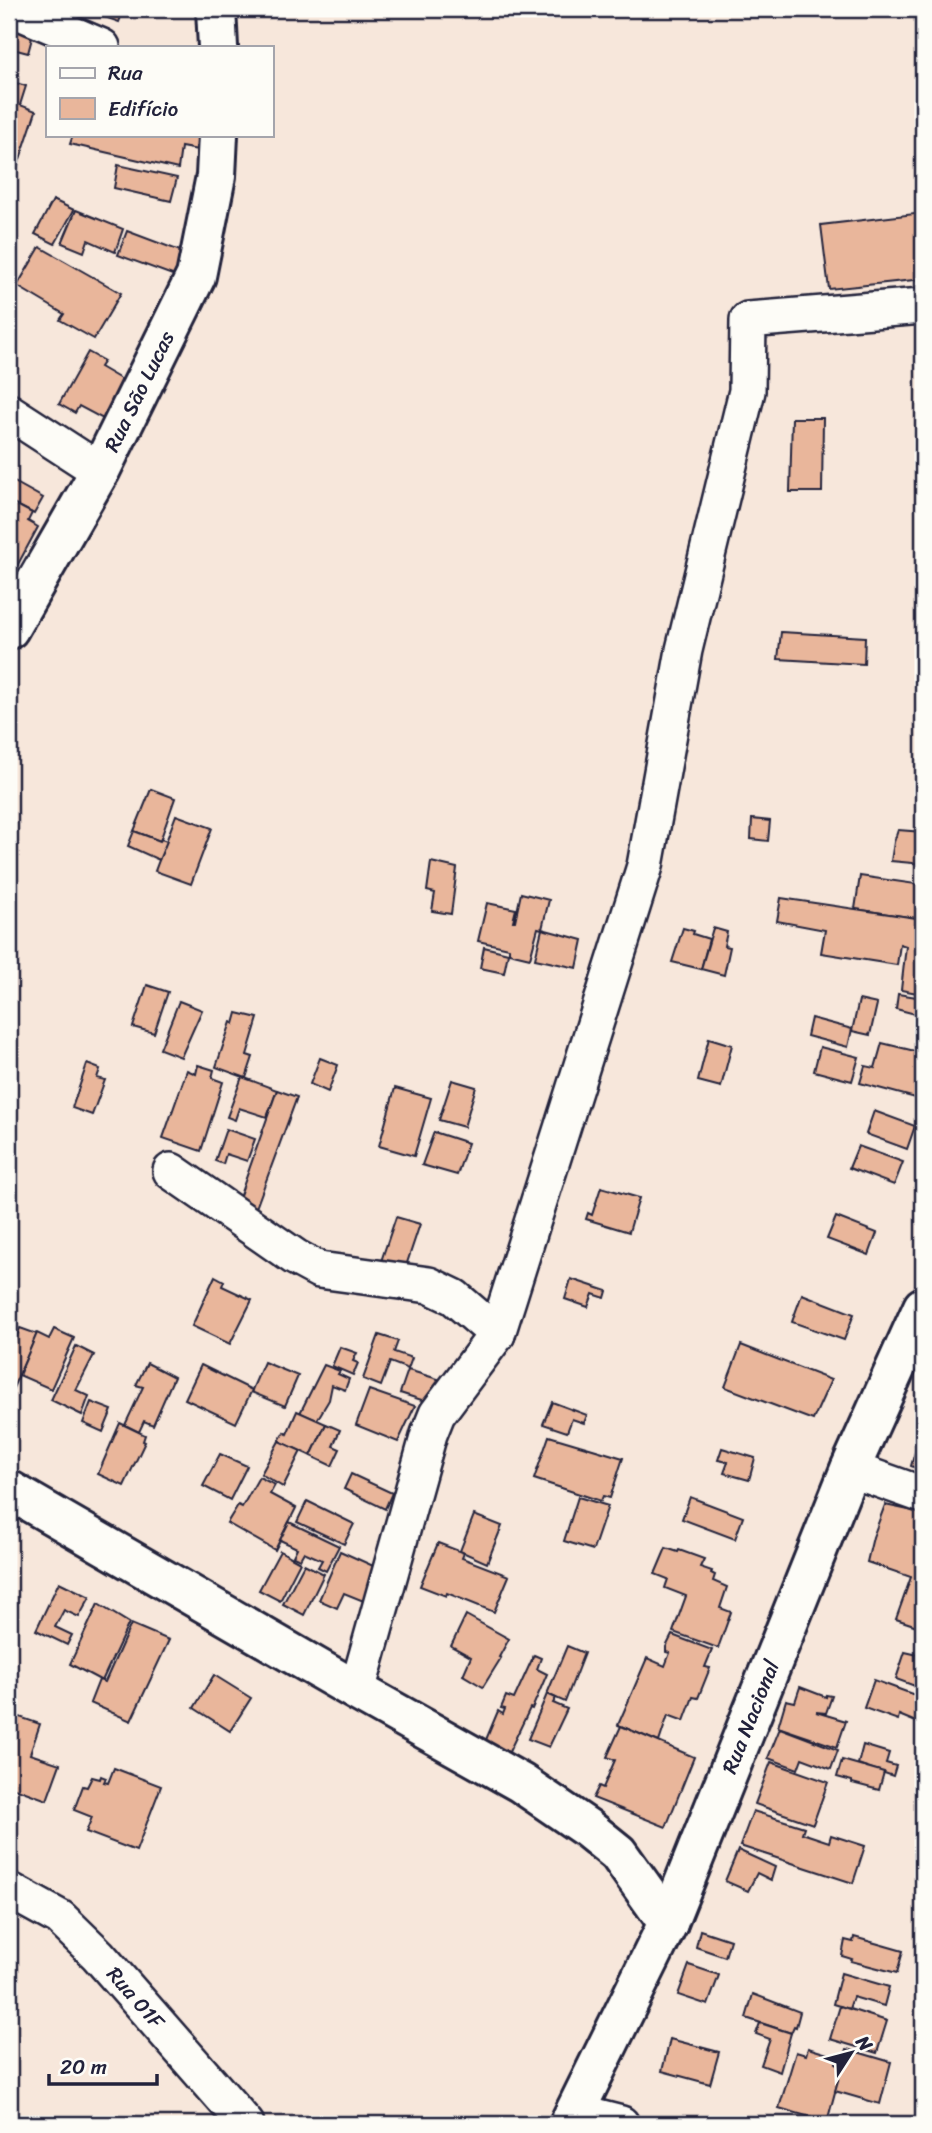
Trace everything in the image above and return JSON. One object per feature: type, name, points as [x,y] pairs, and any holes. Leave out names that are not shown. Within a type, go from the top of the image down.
[{"type":"street","points":[[13,9],[100,46]]},
{"type":"street","points":[[216,9],[218,46]]},
{"type":"street","name":"Rua São Lucas","points":[[9,629],[100,471],[196,276],[216,176],[218,136]]},
{"type":"street","points":[[357,1691],[420,1465],[437,1414],[497,1334],[645,866],[684,650],[747,391],[748,320],[923,306]]},
{"type":"street","points":[[9,411],[100,471]]},
{"type":"street","points":[[171,1171],[295,1257],[319,1270],[429,1285],[454,1297],[497,1334]]},
{"type":"street","name":"Rua Nacional","points":[[572,2118],[668,1923],[850,1469],[923,1307]]},
{"type":"street","points":[[850,1469],[923,1495]]},
{"type":"street","points":[[9,1490],[521,1783],[587,1828],[618,1853],[668,1923]]},
{"type":"street","name":"Rua 01F","points":[[9,1890],[60,1918],[97,1955],[246,2124]]},
{"type":"street","points":[[572,2118],[621,2124]]},
{"type":"building","points":[[82,9],[124,9],[119,22]]},
{"type":"building","points":[[9,14],[36,23],[28,53],[9,48]]},
{"type":"building","points":[[9,81],[26,86],[20,105],[36,111],[11,186],[9,186]]},
{"type":"building","points":[[73,136],[199,136],[198,150],[181,147],[178,169],[70,144]]},
{"type":"building","points":[[118,165],[177,178],[171,201],[114,188]]},
{"type":"building","points":[[53,200],[74,210],[55,244],[35,234]]},
{"type":"building","points":[[76,210],[123,229],[115,252],[88,240],[84,252],[62,243]]},
{"type":"building","points":[[923,213],[923,279],[829,289],[821,225]]},
{"type":"building","points":[[127,231],[183,252],[175,276],[118,255]]},
{"type":"building","points":[[40,247],[121,293],[94,339],[60,320],[64,314],[17,286]]},
{"type":"building","points":[[88,352],[104,361],[100,367],[124,381],[103,419],[79,406],[75,413],[59,404]]},
{"type":"building","points":[[792,418],[823,418],[822,492],[790,492]]},
{"type":"building","points":[[9,479],[43,498],[34,514],[9,501]]},
{"type":"building","points":[[9,501],[32,513],[28,521],[38,527],[10,579]]},
{"type":"building","points":[[781,632],[865,637],[864,664],[778,659]]},
{"type":"building","points":[[151,789],[175,798],[160,841],[134,831]]},
{"type":"building","points":[[176,815],[212,828],[191,884],[155,871]]},
{"type":"building","points":[[752,819],[770,821],[768,841],[751,839]]},
{"type":"building","points":[[898,830],[923,832],[923,864],[891,861]]},
{"type":"building","points":[[134,831],[167,841],[159,860],[128,846]]},
{"type":"building","points":[[431,862],[457,868],[451,914],[432,911],[435,893],[427,891]]},
{"type":"building","points":[[860,876],[923,885],[923,919],[855,909]]},
{"type":"building","points":[[521,893],[549,900],[542,929],[538,928],[530,958],[509,953],[509,948],[478,941],[487,903],[516,909],[515,921]]},
{"type":"building","points":[[781,898],[923,919],[923,994],[901,990],[906,946],[900,944],[897,965],[821,953],[825,930],[777,921]]},
{"type":"building","points":[[683,928],[709,939],[701,969],[672,962]]},
{"type":"building","points":[[713,928],[727,932],[724,946],[730,947],[724,975],[701,969]]},
{"type":"building","points":[[542,929],[583,940],[577,968],[535,959]]},
{"type":"building","points":[[484,947],[508,953],[504,973],[480,968]]},
{"type":"building","points":[[147,985],[168,992],[154,1033],[133,1027]]},
{"type":"building","points":[[898,994],[923,998],[923,1016],[896,1009]]},
{"type":"building","points":[[859,1000],[877,1004],[870,1035],[852,1031]]},
{"type":"building","points":[[179,1001],[202,1010],[181,1057],[160,1049]]},
{"type":"building","points":[[237,1013],[258,1018],[247,1055],[253,1057],[246,1078],[216,1067],[231,1022],[234,1024]]},
{"type":"building","points":[[811,1018],[852,1029],[848,1047],[807,1036]]},
{"type":"building","points":[[709,1038],[732,1045],[721,1087],[698,1081]]},
{"type":"building","points":[[882,1043],[923,1053],[923,1100],[860,1083],[865,1066],[875,1068]]},
{"type":"building","points":[[820,1047],[859,1057],[852,1081],[814,1071]]},
{"type":"building","points":[[320,1058],[338,1065],[328,1092],[310,1084]]},
{"type":"building","points":[[87,1064],[100,1069],[97,1078],[105,1080],[92,1115],[72,1108]]},
{"type":"building","points":[[198,1065],[214,1070],[212,1078],[223,1082],[201,1151],[163,1138],[187,1070],[196,1074]]},
{"type":"building","points":[[242,1077],[277,1090],[267,1117],[239,1108],[235,1120],[227,1117]]},
{"type":"building","points":[[452,1080],[476,1087],[464,1127],[439,1120]]},
{"type":"building","points":[[395,1088],[431,1098],[414,1156],[379,1146]]},
{"type":"building","points":[[277,1090],[297,1097],[256,1208],[238,1201]]},
{"type":"building","points":[[874,1111],[915,1126],[907,1149],[866,1134]]},
{"type":"building","points":[[226,1129],[255,1139],[247,1161],[226,1154],[223,1164],[215,1161]]},
{"type":"building","points":[[434,1132],[468,1143],[457,1175],[422,1165]]},
{"type":"building","points":[[858,1146],[903,1162],[894,1185],[849,1168]]},
{"type":"building","points":[[601,1187],[639,1198],[629,1232],[586,1219],[588,1213],[592,1215]]},
{"type":"building","points":[[396,1217],[420,1224],[401,1281],[377,1273]]},
{"type":"building","points":[[836,1217],[877,1233],[869,1255],[827,1239]]},
{"type":"building","points":[[215,1276],[224,1281],[222,1286],[252,1300],[230,1344],[192,1326]]},
{"type":"building","points":[[571,1279],[607,1291],[605,1298],[593,1294],[588,1307],[565,1299]]},
{"type":"building","points":[[802,1294],[854,1314],[844,1340],[792,1322]]},
{"type":"building","points":[[20,1328],[37,1334],[9,1397],[9,1343],[13,1345]]},
{"type":"building","points":[[54,1329],[74,1338],[51,1389],[19,1375],[37,1333],[49,1339]]},
{"type":"building","points":[[379,1335],[398,1341],[394,1352],[412,1358],[408,1369],[390,1362],[381,1386],[363,1379]]},
{"type":"building","points":[[741,1345],[831,1380],[813,1420],[725,1387]]},
{"type":"building","points":[[76,1346],[94,1355],[76,1390],[89,1396],[82,1415],[51,1400]]},
{"type":"building","points":[[340,1347],[357,1353],[353,1361],[358,1363],[353,1375],[332,1366]]},
{"type":"building","points":[[264,1362],[298,1376],[285,1406],[251,1392]]},
{"type":"building","points":[[147,1363],[174,1377],[153,1425],[144,1421],[139,1432],[125,1425],[143,1387],[136,1385]]},
{"type":"building","points":[[201,1365],[252,1390],[236,1423],[185,1399]]},
{"type":"building","points":[[324,1365],[340,1371],[338,1374],[349,1379],[345,1390],[332,1385],[329,1400],[317,1420],[300,1413]]},
{"type":"building","points":[[408,1370],[441,1380],[434,1404],[400,1393]]},
{"type":"building","points":[[369,1390],[415,1406],[398,1442],[356,1425]]},
{"type":"building","points":[[91,1402],[112,1410],[103,1432],[83,1423]]},
{"type":"building","points":[[552,1402],[587,1415],[584,1423],[572,1419],[567,1432],[543,1424]]},
{"type":"building","points":[[297,1411],[326,1424],[311,1456],[279,1441],[284,1432],[287,1434]]},
{"type":"building","points":[[120,1423],[145,1435],[145,1442],[124,1486],[98,1474]]},
{"type":"building","points":[[326,1424],[340,1430],[333,1446],[340,1449],[332,1466],[311,1456]]},
{"type":"building","points":[[923,1425],[923,1471],[911,1466]]},
{"type":"building","points":[[549,1436],[623,1458],[610,1498],[603,1496],[601,1501],[534,1479]]},
{"type":"building","points":[[279,1441],[301,1451],[283,1487],[261,1474]]},
{"type":"building","points":[[722,1448],[755,1458],[749,1480],[724,1473],[728,1462],[718,1460]]},
{"type":"building","points":[[220,1454],[247,1466],[230,1500],[203,1486]]},
{"type":"building","points":[[351,1474],[392,1493],[385,1509],[344,1489]]},
{"type":"building","points":[[259,1477],[275,1485],[270,1494],[296,1508],[275,1550],[227,1523],[238,1505],[242,1507]]},
{"type":"building","points":[[578,1497],[608,1506],[593,1550],[564,1541]]},
{"type":"building","points":[[690,1497],[743,1517],[735,1539],[682,1519]]},
{"type":"building","points":[[307,1501],[354,1524],[344,1544],[297,1522]]},
{"type":"building","points":[[885,1505],[923,1513],[923,1628],[896,1619],[911,1577],[867,1562]]},
{"type":"building","points":[[474,1515],[502,1526],[487,1563],[460,1551]]},
{"type":"building","points":[[289,1522],[339,1546],[326,1571],[318,1567],[322,1560],[304,1552],[300,1559],[293,1556],[297,1548],[280,1540]]},
{"type":"building","points":[[438,1543],[464,1553],[462,1558],[509,1576],[494,1612],[447,1593],[446,1596],[420,1586]]},
{"type":"building","points":[[666,1548],[704,1559],[700,1567],[712,1571],[715,1575],[713,1581],[727,1587],[720,1608],[731,1612],[718,1648],[673,1632],[686,1596],[665,1588],[668,1579],[655,1574]]},
{"type":"building","points":[[280,1551],[300,1562],[280,1601],[259,1590]]},
{"type":"building","points":[[340,1551],[380,1569],[366,1602],[344,1593],[337,1608],[319,1600]]},
{"type":"building","points":[[304,1564],[324,1574],[304,1615],[283,1604]]},
{"type":"building","points":[[59,1582],[90,1597],[79,1617],[64,1610],[55,1627],[72,1635],[67,1645],[36,1630]]},
{"type":"building","points":[[98,1604],[129,1623],[102,1681],[70,1664]]},
{"type":"building","points":[[466,1615],[509,1639],[483,1687],[463,1675],[471,1657],[451,1646]]},
{"type":"building","points":[[131,1624],[169,1640],[131,1721],[90,1703],[99,1680],[105,1682]]},
{"type":"building","points":[[672,1635],[712,1650],[705,1667],[710,1668],[698,1698],[693,1697],[684,1721],[668,1715],[659,1742],[618,1725],[647,1658],[665,1666],[670,1653],[666,1652],[666,1647]]},
{"type":"building","points":[[567,1646],[584,1653],[565,1702],[547,1694]]},
{"type":"building","points":[[905,1652],[918,1655],[917,1657],[923,1660],[923,1689],[896,1679]]},
{"type":"building","points":[[534,1655],[541,1658],[537,1669],[547,1674],[507,1756],[485,1742],[498,1711],[503,1714],[505,1709],[501,1708],[506,1696],[514,1699]]},
{"type":"building","points":[[214,1675],[251,1698],[230,1731],[194,1708]]},
{"type":"building","points":[[874,1680],[923,1698],[923,1725],[899,1715],[898,1720],[864,1708]]},
{"type":"building","points":[[800,1687],[826,1697],[832,1696],[826,1713],[816,1712],[846,1721],[837,1747],[778,1727],[786,1700],[795,1702]]},
{"type":"building","points":[[547,1694],[556,1698],[553,1703],[567,1709],[549,1747],[528,1739]]},
{"type":"building","points":[[11,1714],[40,1724],[30,1754],[60,1764],[47,1800],[9,1786]]},
{"type":"building","points":[[621,1726],[694,1757],[666,1827],[593,1798],[599,1786],[603,1788],[615,1760],[607,1757]]},
{"type":"building","points":[[780,1728],[838,1750],[831,1769],[802,1758],[798,1769],[768,1758]]},
{"type":"building","points":[[863,1745],[889,1753],[886,1763],[896,1766],[893,1776],[858,1764]]},
{"type":"building","points":[[842,1760],[884,1772],[879,1790],[837,1777]]},
{"type":"building","points":[[771,1762],[828,1782],[813,1824],[755,1804]]},
{"type":"building","points":[[114,1768],[161,1786],[136,1851],[86,1832],[92,1817],[74,1810],[83,1786],[87,1787],[92,1777],[100,1779],[101,1776],[106,1778],[104,1782],[108,1783]]},
{"type":"building","points":[[753,1811],[804,1827],[802,1833],[829,1842],[831,1835],[865,1846],[853,1883],[740,1846]]},
{"type":"building","points":[[738,1850],[775,1867],[771,1880],[757,1873],[748,1891],[725,1881]]},
{"type":"building","points":[[700,1930],[730,1940],[725,1957],[696,1947]]},
{"type":"building","points":[[854,1937],[903,1951],[897,1973],[851,1961],[852,1959],[842,1956],[845,1940],[853,1942]]},
{"type":"building","points":[[689,1965],[719,1975],[708,2005],[678,1995]]},
{"type":"building","points":[[841,1973],[889,1987],[884,2006],[853,1997],[849,2009],[833,2004]]},
{"type":"building","points":[[753,1994],[800,2012],[796,2027],[794,2026],[791,2033],[746,2018]]},
{"type":"building","points":[[840,2006],[887,2021],[877,2053],[830,2039]]},
{"type":"building","points":[[760,2023],[791,2033],[780,2072],[761,2065],[770,2039],[756,2034]]},
{"type":"building","points":[[670,2039],[719,2052],[710,2084],[662,2071]]},
{"type":"building","points":[[808,2048],[837,2057],[836,2063],[842,2066],[827,2122],[779,2108],[796,2052],[806,2055]]},
{"type":"building","points":[[847,2049],[891,2062],[880,2104],[835,2091]]}]
